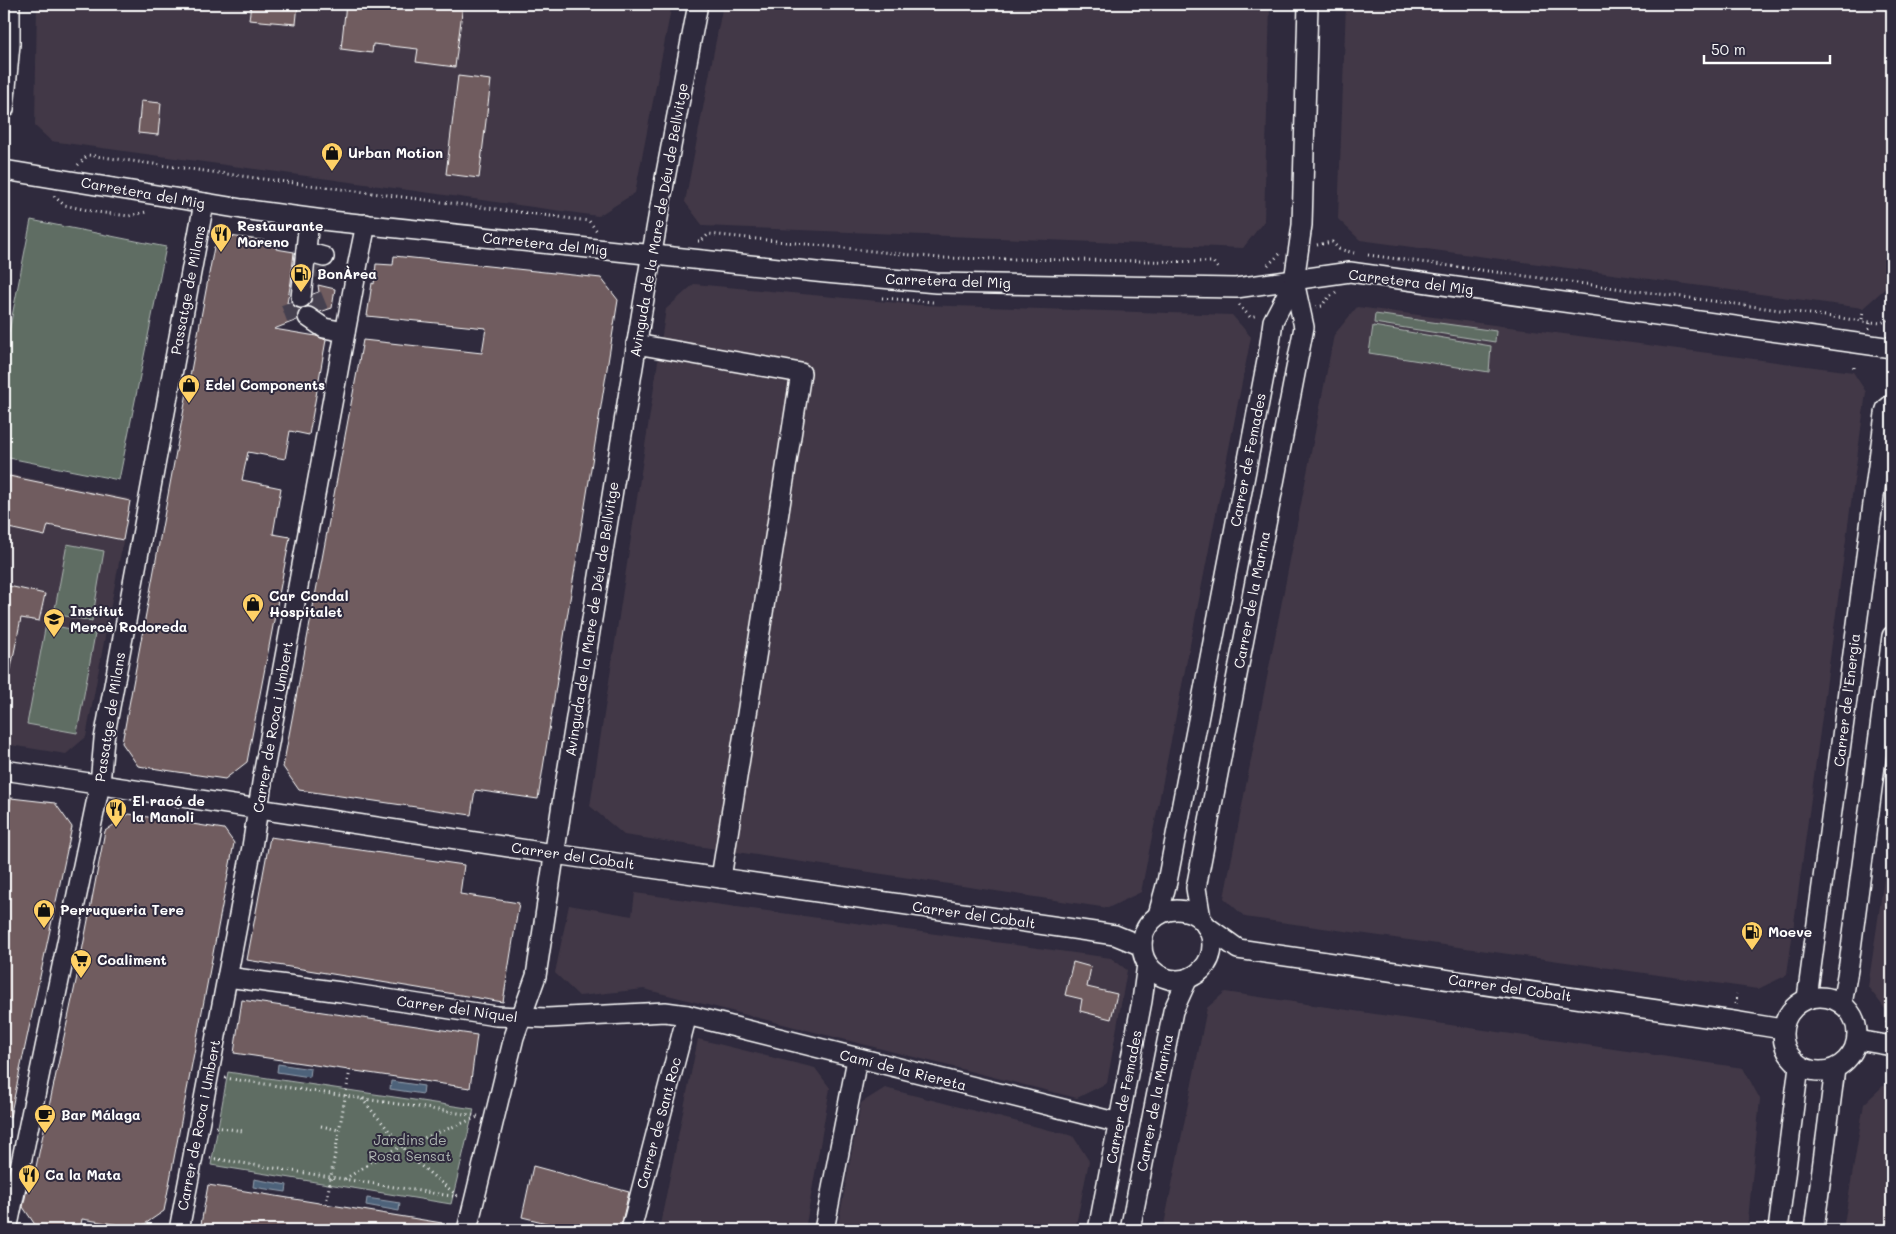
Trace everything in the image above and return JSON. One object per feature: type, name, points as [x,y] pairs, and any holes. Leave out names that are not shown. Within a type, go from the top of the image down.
[{"type":"street","points":[[4,109],[10,44],[10,4]]},
{"type":"street","name":"Avinguda de la Mare de Déu de Bellvitge","points":[[467,1230],[514,1037],[536,976],[636,344],[698,4]]},
{"type":"street","name":"Carrer de Femades","points":[[1158,915],[1167,882],[1266,369],[1273,322],[1294,281],[1302,226],[1308,4]]},
{"type":"street","name":"Carretera del Mig","points":[[4,170],[242,209],[826,273],[936,283],[1236,288],[1350,272],[1892,348]]},
{"type":"street","name":"Passatge de Milans","points":[[7,1230],[100,784],[104,740],[204,203]]},
{"type":"street","name":"Carrer de Roca i Umbert","points":[[180,1230],[366,224]]},
{"type":"street","points":[[307,281],[308,230]]},
{"type":"street","name":"Carrer de la Marina","points":[[1203,923],[1196,888],[1304,327],[1294,281]]},
{"type":"street","points":[[311,318],[345,332]]},
{"type":"street","points":[[636,344],[801,373],[721,878]]},
{"type":"street","name":"Carrer de l'Energia","points":[[1807,998],[1885,414],[1886,409],[1892,404]]},
{"type":"street","points":[[1842,1004],[1849,964],[1892,636]]},
{"type":"street","name":"Carrer del Cobalt","points":[[4,770],[554,854],[1115,935],[1144,955]]},
{"type":"street","points":[[1175,910],[1193,914],[1203,923],[1212,943],[1208,961],[1203,968],[1188,978],[1179,980],[1160,976],[1144,955],[1145,928],[1158,915],[1175,910]]},
{"type":"street","name":"Carrer del Cobalt","points":[[1203,923],[1238,949],[1724,1019],[1782,1030]]},
{"type":"street","name":"Carrer del Cobalt","points":[[1208,961],[1238,949]]},
{"type":"street","name":"Carrer de Femades","points":[[1098,1230],[1142,1001],[1144,955]]},
{"type":"street","name":"Carrer del Níquel","points":[[228,976],[496,1016],[520,1018],[665,1012],[688,1016]]},
{"type":"street","name":"Carrer de la Marina","points":[[1130,1230],[1173,1011],[1188,978]]},
{"type":"street","points":[[1827,997],[1842,1004],[1851,1013],[1856,1025],[1858,1040],[1852,1053],[1847,1060],[1835,1069],[1816,1071],[1799,1066],[1786,1050],[1782,1030],[1787,1016],[1793,1008],[1807,998],[1827,997]]},
{"type":"street","name":"Camí de la Riereta","points":[[688,1016],[1119,1123]]},
{"type":"street","name":"Carrer de Sant Roc","points":[[630,1230],[688,1016]]},
{"type":"street","points":[[1858,1040],[1892,1046]]},
{"type":"street","points":[[824,1230],[857,1059]]},
{"type":"street","points":[[1778,1230],[1799,1066]]},
{"type":"street","points":[[1814,1230],[1835,1069]]},
{"type":"path","points":[[76,167],[88,155],[570,218],[589,221],[596,231],[603,231]]},
{"type":"path","points":[[694,240],[701,241],[709,234],[940,258],[1213,262],[1220,271]]},
{"type":"path","points":[[1314,245],[1332,242],[1339,249],[1356,253]]},
{"type":"path","points":[[1264,267],[1270,264],[1279,253],[1288,251]]},
{"type":"path","points":[[1365,255],[1870,322]]},
{"type":"path","points":[[1862,319],[1863,310]]},
{"type":"path","points":[[1736,1004],[1737,994]]},
{"type":"path","points":[[1887,1023],[1888,1016]]},
{"type":"path","points":[[326,1204],[350,1070]]},
{"type":"path","points":[[224,1078],[479,1116],[388,1152],[344,1179]]},
{"type":"path","points":[[210,1157],[459,1198],[414,1161],[362,1099]]},
{"type":"path","points":[[321,1126],[339,1130]]},
{"type":"path","points":[[215,1127],[243,1132]]},
{"type":"shaded area","points":[[37,4],[672,4],[635,193],[598,216],[51,141],[35,126]]},
{"type":"shaded area","points":[[723,4],[1270,4],[1264,221],[1243,248],[703,226],[685,202]]},
{"type":"shaded area","points":[[1346,4],[1892,4],[1892,252],[1889,285],[1863,308],[1360,240],[1338,219]]},
{"type":"shaded area","points":[[694,284],[920,305],[1232,315],[1251,337],[1141,892],[1108,908],[624,835],[590,806],[666,309]]},
{"type":"shaded area","points":[[1357,307],[1853,372],[1866,392],[1787,975],[1758,989],[1245,917],[1224,898],[1334,335]]},
{"type":"shaded area","name":"Institut Mercè Rodoreda","points":[[4,473],[131,499],[86,737],[66,754],[4,744]]},
{"type":"shaded area","points":[[1892,825],[1892,1015],[1890,1015],[1868,987]]},
{"type":"shaded area","points":[[635,893],[1111,958],[1127,970],[1107,1083],[1077,1098],[644,989],[579,996],[555,973],[569,905],[632,916]]},
{"type":"shaded area","points":[[1225,992],[1743,1068],[1760,1099],[1747,1230],[1163,1230],[1207,1008]]},
{"type":"shaded area","points":[[698,1039],[815,1068],[830,1088],[805,1230],[659,1230]]},
{"type":"shaded area","points":[[1883,1086],[1892,1087],[1892,1230],[1843,1230],[1864,1104]]},
{"type":"shaded area","points":[[885,1088],[1073,1136],[1089,1161],[1075,1230],[837,1230],[861,1103]]},
{"type":"green space","points":[[31,220],[166,247],[119,480],[4,457],[4,357]]},
{"type":"green space","points":[[1375,314],[1496,331],[1495,342],[1374,323]]},
{"type":"green space","points":[[1373,326],[1491,346],[1489,372],[1369,353]]},
{"type":"green space","points":[[67,544],[104,551],[92,621],[54,614]]},
{"type":"green space","points":[[46,624],[95,634],[77,733],[27,724]]},
{"type":"green space","name":"Jardins de Rosa Sensat","points":[[228,1072],[474,1109],[451,1204],[211,1165]]},
{"type":"water","points":[[278,1064],[311,1069],[310,1077],[277,1072]]},
{"type":"water","points":[[391,1081],[424,1086],[423,1094],[390,1089]]},
{"type":"water","points":[[254,1179],[287,1185],[286,1192],[253,1187]]},
{"type":"water","points":[[367,1198],[400,1203],[399,1211],[366,1205]]},
{"type":"building","points":[[251,4],[298,4],[296,24],[249,20]]},
{"type":"building","points":[[346,4],[463,4],[455,67],[416,62],[418,49],[373,44],[372,53],[341,49]]},
{"type":"building","points":[[458,76],[491,80],[479,178],[446,174]]},
{"type":"building","points":[[141,101],[161,103],[158,135],[138,133]]},
{"type":"building","points":[[229,236],[277,242],[276,249],[294,252],[287,303],[291,302],[294,307],[300,309],[297,320],[274,329],[316,336],[326,340],[309,435],[290,431],[285,459],[248,452],[242,480],[281,488],[273,534],[290,537],[247,762],[225,779],[138,766],[122,743],[214,247]]},
{"type":"building","points":[[394,256],[601,278],[618,300],[538,799],[475,790],[471,815],[299,790],[283,767],[363,340],[482,353],[486,328],[367,316],[376,264],[393,265]]},
{"type":"building","points":[[318,285],[335,289],[332,308],[320,312],[309,306],[313,294],[319,292]]},
{"type":"building","points":[[9,476],[130,501],[123,540],[48,525],[45,536],[4,527],[4,492],[6,492]]},
{"type":"building","points":[[4,585],[45,594],[39,621],[21,618],[10,673],[4,672]]},
{"type":"building","points":[[11,798],[55,803],[72,827],[10,1117],[4,1116],[4,851],[8,838],[5,838],[7,831],[4,830]]},
{"type":"building","points":[[129,814],[224,829],[234,843],[164,1211],[139,1228],[82,1219],[80,1230],[38,1229],[23,1207],[27,1189],[31,1190],[79,967],[105,831]]},
{"type":"building","points":[[270,837],[464,865],[460,894],[519,903],[503,1002],[247,960]]},
{"type":"building","points":[[1073,962],[1091,967],[1087,987],[1117,994],[1111,1019],[1080,1011],[1082,999],[1065,995]]},
{"type":"building","points":[[242,1000],[477,1035],[470,1088],[234,1053]]},
{"type":"building","points":[[533,1166],[629,1192],[620,1230],[566,1230],[567,1228],[522,1217]]},
{"type":"building","points":[[208,1185],[442,1223],[442,1230],[200,1230]]},
{"type":"tunnel","points":[[315,268],[327,269]]},
{"type":"tunnel","points":[[312,295],[319,312]]},
{"type":"tunnel","points":[[290,302],[297,321]]},
{"type":"place","name":"Urban Motion","points":[[332,172]]},
{"type":"place","name":"Restaurante Moreno","points":[[221,253]]},
{"type":"place","name":"BonÀrea","points":[[301,293]]},
{"type":"place","name":"Edel Components","points":[[189,404]]},
{"type":"place","name":"Car Condal Hospitalet","points":[[253,623]]},
{"type":"place","name":"Institut Mercè Rodoreda","points":[[54,638]]},
{"type":"place","name":"El racó de la Manoli","points":[[116,828]]},
{"type":"place","name":"Perruqueria Tere","points":[[44,929]]},
{"type":"place","name":"Moeve","points":[[1752,951]]},
{"type":"place","name":"Coaliment","points":[[81,979]]},
{"type":"place","name":"Bar Málaga","points":[[45,1134]]},
{"type":"place","name":"Ca la Mata","points":[[29,1194]]}]
